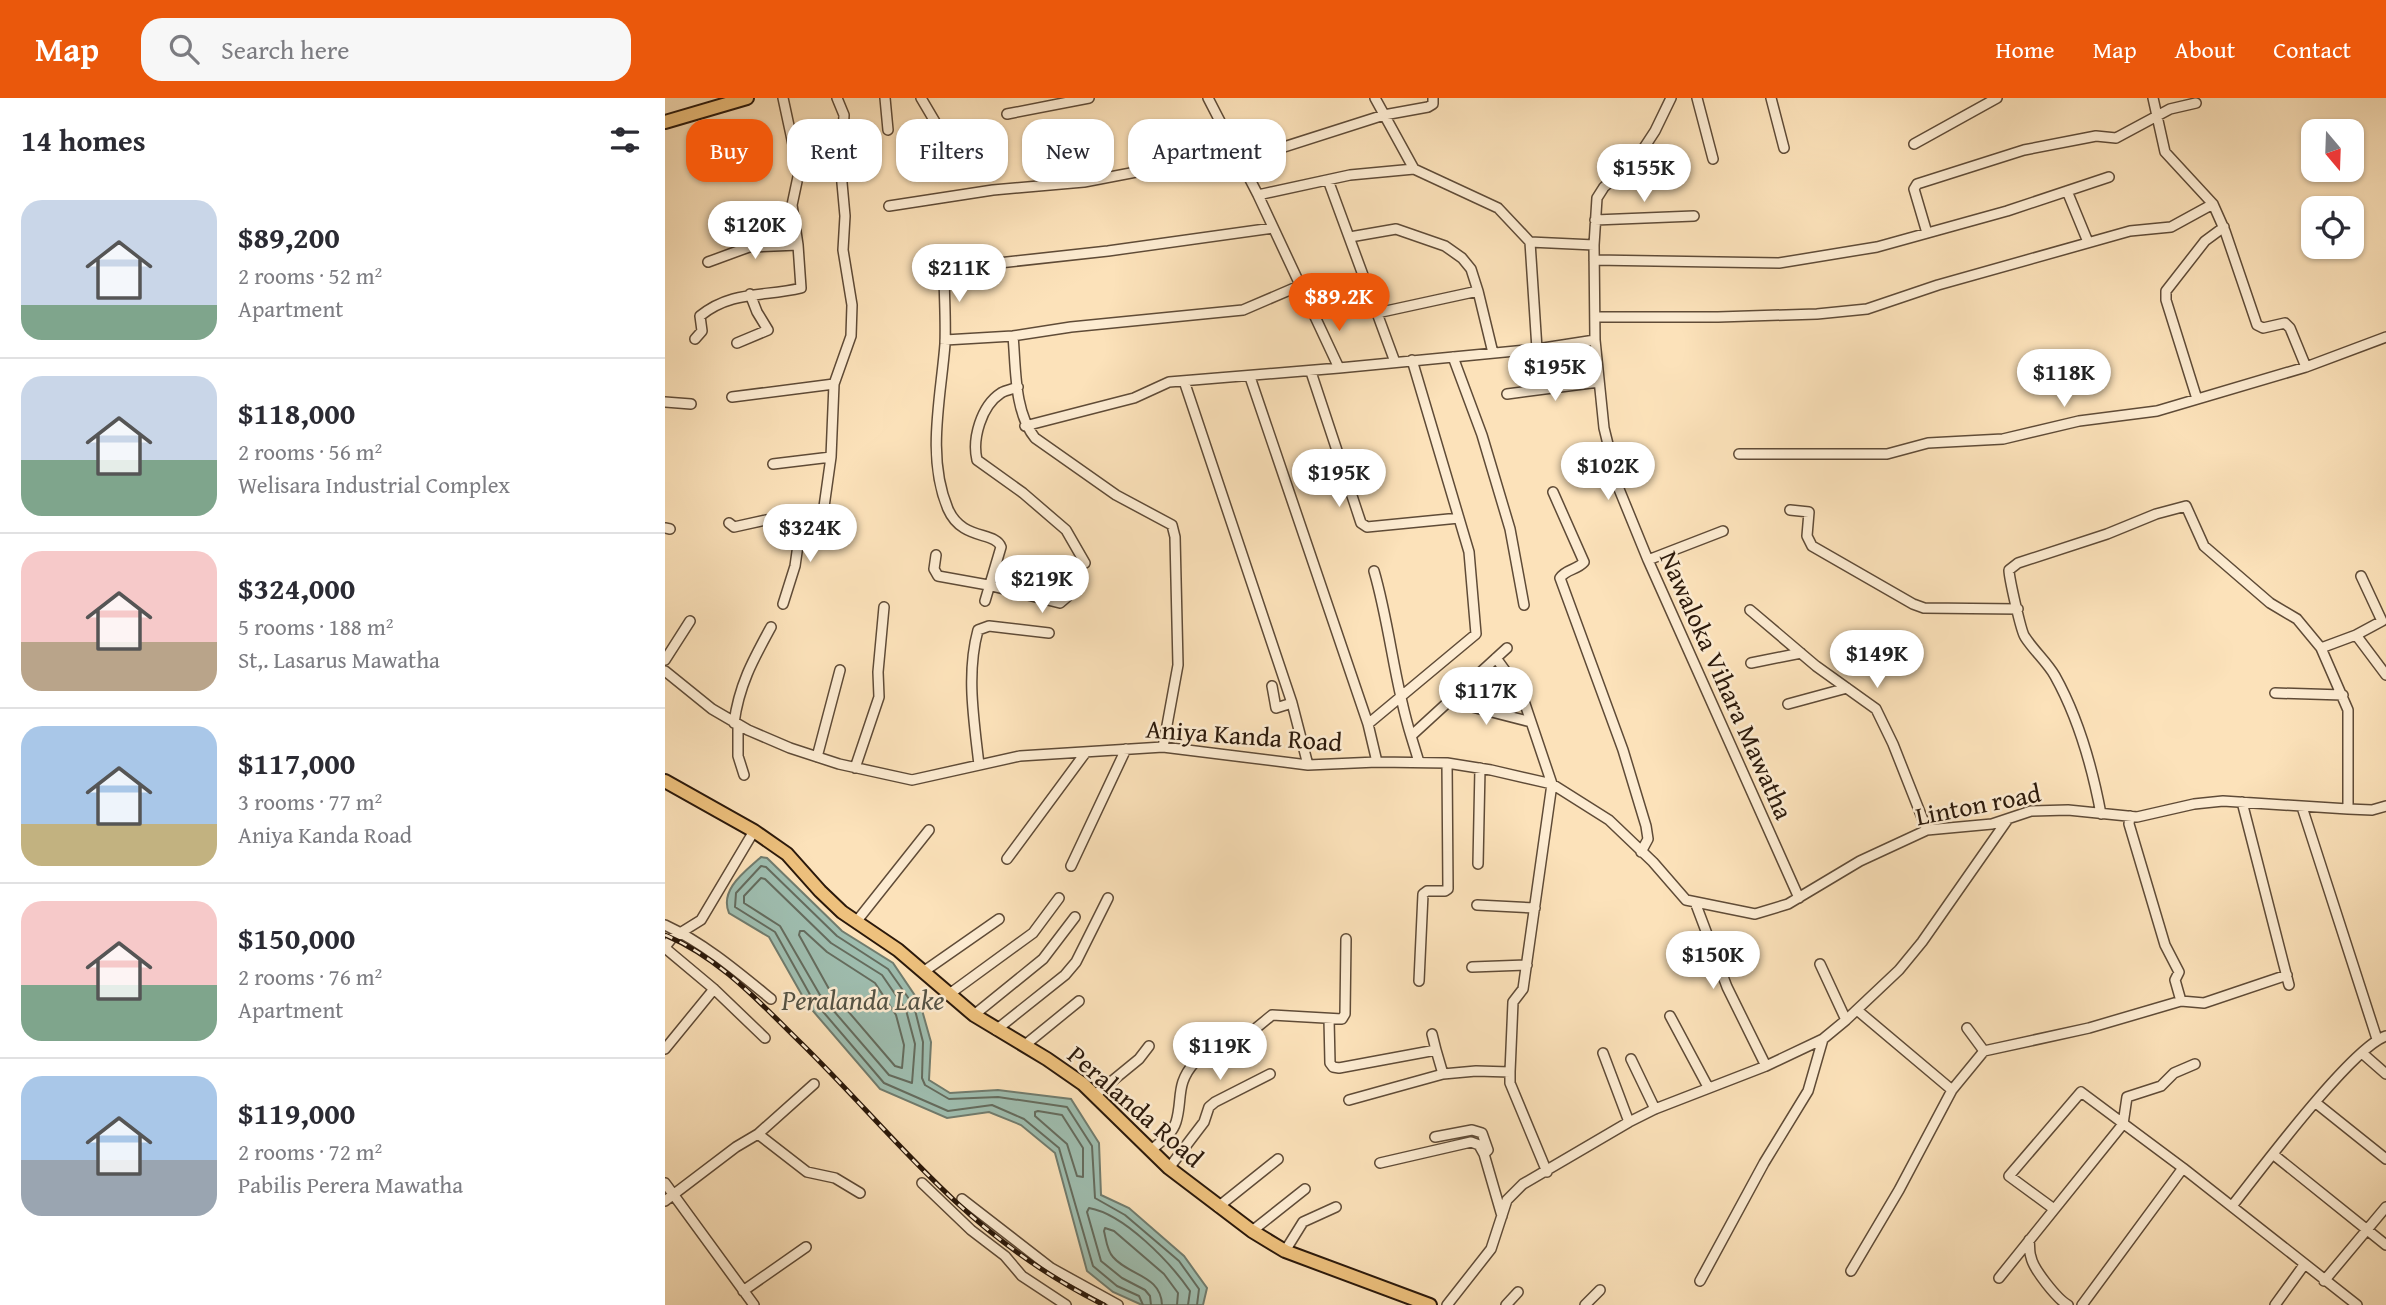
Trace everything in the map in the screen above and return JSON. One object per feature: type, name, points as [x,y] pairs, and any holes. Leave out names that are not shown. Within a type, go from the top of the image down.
[{"type":"main road","points":[[665,122],[744,98]]},
{"type":"main road","name":"Peralanda Road","points":[[665,781],[754,831],[787,854],[820,891],[856,922],[898,950],[974,1015],[1066,1071],[1095,1095],[1169,1168],[1252,1231],[1285,1251],[1430,1305]]},
{"type":"street","points":[[695,339],[702,331],[700,316],[719,303],[750,294],[798,289],[802,285],[792,205],[799,172],[783,98]]},
{"type":"street","points":[[730,523],[734,527],[766,520],[823,514],[831,457],[834,384],[851,336],[852,305],[843,250],[845,216],[841,172],[844,115],[837,98]]},
{"type":"street","points":[[885,98],[888,130]]},
{"type":"street","points":[[921,98],[933,119]]},
{"type":"street","points":[[1007,114],[1089,98]]},
{"type":"street","points":[[1208,98],[1218,119]]},
{"type":"street","points":[[1375,98],[1414,169]]},
{"type":"street","points":[[1286,143],[1384,114],[1428,107],[1433,104],[1433,98]]},
{"type":"street","name":"Nawaloka Vihara Mawatha","points":[[1671,98],[1655,131],[1636,160],[1604,187],[1597,198],[1594,245],[1595,340],[1604,428],[1619,489],[1648,561],[1799,898]]},
{"type":"street","points":[[1697,98],[1713,159]]},
{"type":"street","points":[[1771,98],[1784,148]]},
{"type":"street","points":[[1914,144],[1997,98]]},
{"type":"street","points":[[2153,98],[2165,152],[2213,204],[2224,227],[2257,326],[2263,328],[2285,323],[2290,328],[2306,367]]},
{"type":"street","points":[[1927,233],[1914,189],[1917,184],[2024,150],[2096,136],[2116,138],[2170,109],[2196,103]]},
{"type":"street","points":[[1258,195],[1350,175],[1414,169],[1498,208],[1530,242],[1537,349]]},
{"type":"street","points":[[889,206],[993,190],[1084,182],[1128,175]]},
{"type":"street","points":[[1594,260],[1779,263],[1877,247],[2007,211],[2109,177]]},
{"type":"street","points":[[1328,180],[1395,362]]},
{"type":"street","points":[[1251,182],[1339,368]]},
{"type":"street","points":[[2067,191],[2088,242]]},
{"type":"street","points":[[1595,317],[1817,314],[1867,309],[1938,285],[2088,242],[2130,231],[2171,227],[2213,204]]},
{"type":"street","points":[[1595,220],[1694,216]]},
{"type":"street","points":[[2197,399],[2166,300],[2166,291],[2205,241],[2224,227]]},
{"type":"street","points":[[985,601],[1001,547],[1000,542],[972,533],[956,522],[949,510],[936,451],[945,340],[944,269],[1108,251],[1273,228]]},
{"type":"street","points":[[1350,237],[1396,229],[1445,246],[1462,258],[1471,270],[1478,291],[1493,353]]},
{"type":"street","points":[[1530,242],[1594,245]]},
{"type":"street","points":[[708,262],[749,247],[798,244]]},
{"type":"street","points":[[945,340],[1013,336],[1070,327],[1243,310],[1299,286]]},
{"type":"street","points":[[1377,313],[1478,291]]},
{"type":"street","points":[[737,342],[768,330],[750,294]]},
{"type":"street","points":[[1013,336],[1025,426],[1035,438],[1116,495],[1172,525],[1175,537],[1178,665],[1163,747]]},
{"type":"street","points":[[1739,454],[1887,453],[1928,443],[2003,439],[2079,421],[2157,411],[2306,367],[2386,337]]},
{"type":"street","points":[[1025,426],[1134,398],[1169,382],[1311,372],[1537,349],[1595,340]]},
{"type":"street","points":[[1453,357],[1482,435],[1510,529],[1524,605]]},
{"type":"street","points":[[1368,724],[1476,634],[1469,552],[1412,360]]},
{"type":"street","points":[[1311,372],[1360,523],[1367,527],[1459,518]]},
{"type":"street","points":[[1250,377],[1368,724],[1377,762]]},
{"type":"street","points":[[1184,382],[1292,703],[1308,765]]},
{"type":"street","points":[[1507,394],[1599,382]]},
{"type":"street","points":[[732,397],[834,384]]},
{"type":"street","points":[[1018,387],[1002,393],[992,401],[976,431],[974,446],[977,460],[1023,493],[1066,530],[1085,564]]},
{"type":"street","points":[[665,402],[691,404]]},
{"type":"street","points":[[773,464],[831,457]]},
{"type":"street","points":[[1553,492],[1584,562],[1580,567],[1564,572],[1560,578],[1623,750],[1646,826],[1648,839],[1641,852]]},
{"type":"street","points":[[2101,814],[2093,770],[2082,736],[2054,675],[2022,635],[2018,609],[2008,577],[2009,570],[2018,563],[2107,534],[2155,514],[2186,506],[2204,546],[2270,603],[2297,619],[2321,648],[2348,710],[2348,809]]},
{"type":"street","points":[[1790,510],[1809,512],[1807,536],[1812,546],[1913,604],[1924,608],[2018,609]]},
{"type":"street","points":[[783,604],[795,566],[802,517]]},
{"type":"street","points":[[1648,561],[1723,531]]},
{"type":"street","points":[[936,555],[935,569],[938,576],[1060,603],[1067,597],[1072,584]]},
{"type":"street","points":[[1374,572],[1399,698],[1419,762]]},
{"type":"street","points":[[2321,648],[2356,635],[2382,621],[2361,576]]},
{"type":"street","points":[[855,768],[879,697],[878,672],[884,607]]},
{"type":"street","points":[[1750,610],[1801,653],[1876,709],[1927,830]]},
{"type":"street","points":[[665,660],[690,621]]},
{"type":"street","points":[[979,765],[972,703],[972,671],[978,630],[989,626],[1049,633]]},
{"type":"street","points":[[744,775],[738,756],[737,696],[771,627]]},
{"type":"street","points":[[2356,635],[2386,675]]},
{"type":"street","points":[[1411,736],[1507,648]]},
{"type":"street","points":[[1751,663],[1801,653]]},
{"type":"street","points":[[1496,658],[1517,687],[1552,784],[1523,989],[1513,1002],[1510,1072],[1510,1083],[1547,1172]]},
{"type":"street","points":[[817,757],[840,670]]},
{"type":"street","name":"Aniya Kanda Road","points":[[665,671],[712,709],[736,724],[817,757],[912,780],[1020,756],[1163,747],[1308,765],[1447,762],[1481,768],[1552,784],[1609,820],[1686,900],[1755,914],[1799,898]]},
{"type":"street","points":[[1272,686],[1276,708],[1292,703]]},
{"type":"street","points":[[1788,704],[1847,688]]},
{"type":"street","points":[[2275,693],[2343,695]]},
{"type":"street","points":[[1449,701],[1531,722]]},
{"type":"street","points":[[1071,866],[1126,749]]},
{"type":"street","points":[[1007,859],[1086,752]]},
{"type":"street","points":[[1419,981],[1423,894],[1427,891],[1448,889],[1447,762]]},
{"type":"street","points":[[1478,864],[1481,768]]},
{"type":"street","name":"Linton road","points":[[1799,898],[1860,861],[1927,830],[1984,825],[2031,811],[2068,810],[2137,817],[2194,804],[2223,801],[2372,810],[2386,806]]},
{"type":"street","points":[[2242,802],[2290,985]]},
{"type":"street","points":[[2232,1206],[2316,1103],[2361,1053],[2382,1038],[2302,807]]},
{"type":"street","points":[[2130,816],[2129,824],[2165,945],[2179,972],[2175,980],[2181,1001]]},
{"type":"street","points":[[1447,1305],[1491,1249],[1507,1200],[1523,1184],[1629,1122],[1655,1109],[1766,1066],[1823,1039],[1846,1020],[1899,970],[1922,942],[2008,819]]},
{"type":"street","points":[[856,922],[929,830]]},
{"type":"street","points":[[754,831],[701,920],[672,938],[665,947],[765,1038]]},
{"type":"street","points":[[948,995],[1033,933],[1059,898]]},
{"type":"street","points":[[996,1030],[1065,975],[1076,962],[1108,898]]},
{"type":"street","points":[[1695,902],[1727,987],[1766,1066]]},
{"type":"street","points":[[1477,905],[1535,908]]},
{"type":"street","points":[[974,1015],[1043,959],[1075,917]]},
{"type":"street","points":[[923,972],[999,919]]},
{"type":"street","points":[[665,925],[731,966],[771,999]]},
{"type":"street","points":[[1151,1150],[1167,1136],[1176,1122],[1182,1083],[1196,1061],[1205,1054],[1232,1046],[1272,1015],[1342,1019],[1345,1014],[1346,939]]},
{"type":"street","points":[[1820,964],[1846,1020]]},
{"type":"street","points":[[1472,967],[1527,965]]},
{"type":"street","points":[[1851,1271],[1899,1190],[1952,1090],[1984,1051],[2088,1028],[2181,1001],[2204,1003],[2287,975]]},
{"type":"street","points":[[665,1049],[714,989]]},
{"type":"street","points":[[1025,1045],[1079,1001]]},
{"type":"street","points":[[1857,1010],[1952,1090]]},
{"type":"street","points":[[1670,1016],[1709,1087]]},
{"type":"street","points":[[1329,1019],[1330,1063],[1333,1067],[1436,1050]]},
{"type":"street","points":[[1967,1028],[1984,1051]]},
{"type":"street","points":[[1432,1034],[1443,1074]]},
{"type":"street","points":[[1700,1281],[1764,1163],[1808,1091],[1823,1039]]},
{"type":"street","points":[[1095,1095],[1139,1059],[1149,1046]]},
{"type":"street","points":[[1603,1052],[1629,1122]]},
{"type":"street","points":[[2361,1053],[2386,1074]]},
{"type":"street","points":[[1631,1059],[1655,1109]]},
{"type":"street","points":[[1999,1278],[2123,1124],[2127,1097],[2161,1086],[2174,1073],[2195,1064]]},
{"type":"street","points":[[1349,1100],[1443,1074],[1510,1072]]},
{"type":"street","points":[[1169,1168],[1204,1122],[1209,1107],[1270,1074]]},
{"type":"street","points":[[665,1201],[736,1147],[758,1134],[814,1084]]},
{"type":"street","points":[[2055,1209],[2009,1176],[2081,1092],[2183,1168],[2357,1305]]},
{"type":"street","points":[[2316,1103],[2386,1159]]},
{"type":"street","points":[[1435,1137],[1472,1130],[1482,1133],[1488,1150],[1484,1154]]},
{"type":"street","points":[[758,1134],[807,1172],[835,1178],[860,1193]]},
{"type":"street","points":[[1380,1163],[1471,1142],[1479,1145],[1503,1219]]},
{"type":"street","points":[[2274,1155],[2386,1245]]},
{"type":"street","points":[[1218,1207],[1277,1159]]},
{"type":"street","points":[[2081,1305],[2183,1168]]},
{"type":"street","points":[[922,1182],[971,1230],[1005,1256],[1022,1276],[1066,1305]]},
{"type":"street","points":[[665,1184],[754,1305]]},
{"type":"street","points":[[1252,1231],[1305,1189]]},
{"type":"street","points":[[963,1199],[1051,1268],[1118,1305]]},
{"type":"street","points":[[1285,1251],[1303,1222],[1336,1207]]},
{"type":"street","points":[[2324,1281],[2386,1207]]},
{"type":"street","points":[[2029,1240],[2031,1259],[2035,1266],[2059,1298],[2068,1305]]},
{"type":"street","points":[[743,1291],[806,1247]]},
{"type":"street","points":[[2275,1305],[2304,1265]]},
{"type":"street","points":[[1585,1305],[1600,1290]]},
{"type":"street","points":[[1506,1305],[1518,1292]]},
{"type":"water","name":"Peralanda Lake","points":[[761,857],[767,858],[842,931],[893,963],[920,1003],[931,1042],[929,1080],[950,1093],[998,1090],[1071,1099],[1099,1143],[1101,1195],[1129,1208],[1184,1256],[1207,1288],[1203,1305],[1142,1305],[1113,1292],[1087,1271],[1055,1153],[1021,1125],[989,1112],[947,1118],[880,1089],[807,1004],[769,937],[729,913],[727,904],[731,888]]},
{"type":"railway","points":[[665,935],[704,956],[754,997],[916,1163],[973,1217],[1045,1271],[1104,1305]]}]
